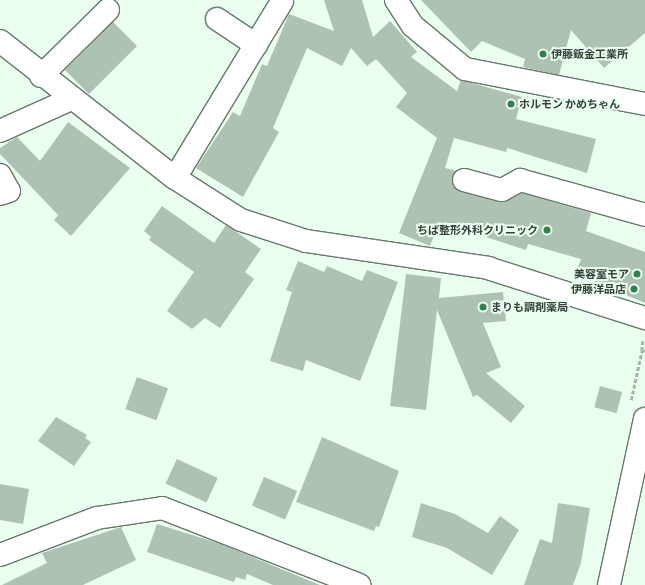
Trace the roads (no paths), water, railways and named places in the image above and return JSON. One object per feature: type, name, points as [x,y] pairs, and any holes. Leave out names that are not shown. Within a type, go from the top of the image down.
[{"type":"street","points":[[396,0],[413,26],[465,69],[645,104]]},
{"type":"street","points":[[175,178],[282,1]]},
{"type":"street","points":[[41,76],[108,10]]},
{"type":"street","points":[[217,19],[256,45]]},
{"type":"street","points":[[0,41],[70,100],[175,178],[241,220],[306,241],[488,268],[645,326]]},
{"type":"street","points":[[0,132],[70,100]]},
{"type":"street","points":[[0,175],[9,191],[0,194]]},
{"type":"street","points":[[464,180],[502,190],[520,180],[645,215]]},
{"type":"street","points":[[609,585],[645,423]]},
{"type":"street","points":[[0,555],[97,518],[162,508],[360,585]]},
{"type":"place","name":"伊藤鈑金工業所","points":[[543,54]]},
{"type":"place","name":"ホルモン かめちゃん","points":[[511,104]]},
{"type":"place","name":"ちば整形外科クリニック","points":[[547,230]]},
{"type":"place","name":"美容室モア","points":[[637,274]]},
{"type":"place","name":"伊藤洋品店","points":[[634,289]]},
{"type":"place","name":"まりも調剤薬局","points":[[483,307]]}]
